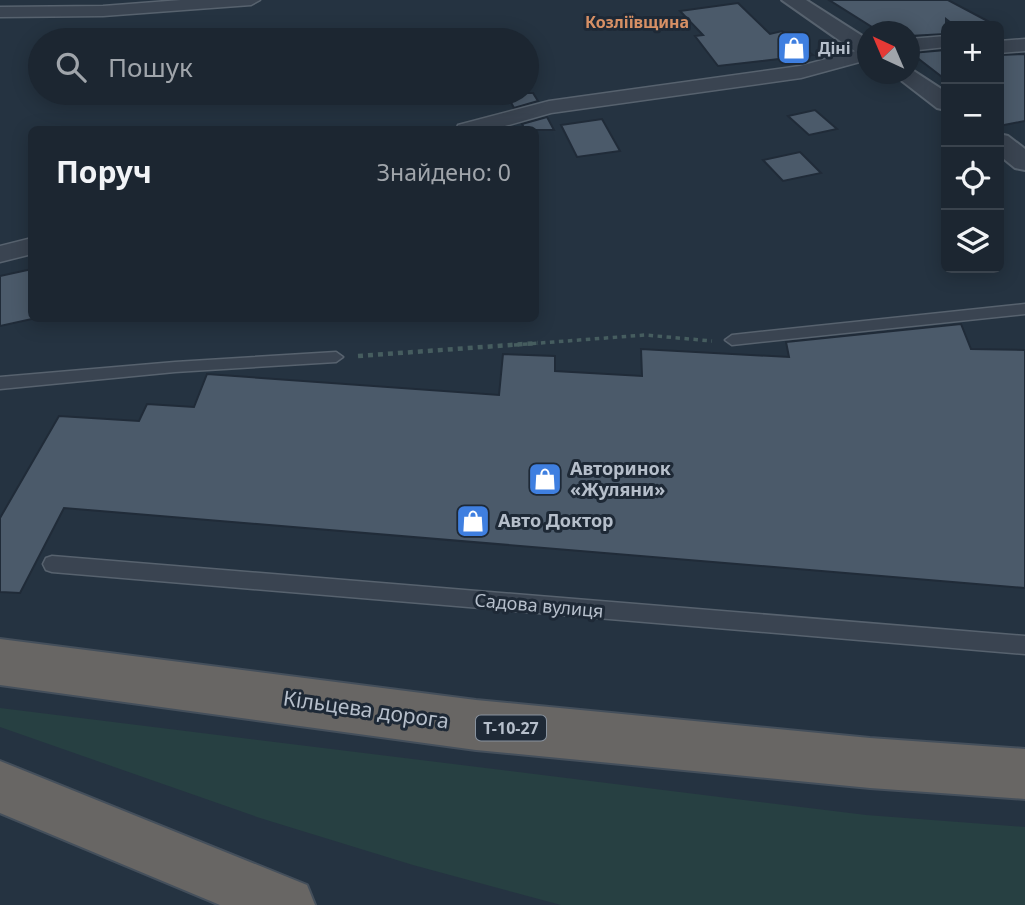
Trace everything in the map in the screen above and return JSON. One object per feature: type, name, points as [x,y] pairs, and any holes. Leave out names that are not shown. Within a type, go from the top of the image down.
[{"type":"highway","name":"Кільцева дорога","points":[[0,662],[476,725],[870,763],[1025,774]]},
{"type":"highway","points":[[0,788],[277,903]]},
{"type":"street","points":[[0,12],[103,10],[251,0]]},
{"type":"street","points":[[792,0],[857,45]]},
{"type":"street","points":[[920,44],[941,42]]},
{"type":"street","points":[[1004,47],[1025,45]]},
{"type":"street","points":[[480,126],[549,107],[801,72],[857,55]]},
{"type":"street","points":[[919,84],[941,99]]},
{"type":"street","points":[[1004,146],[1025,162]]},
{"type":"street","points":[[0,254],[28,247]]},
{"type":"lane","points":[[732,340],[1025,310]]},
{"type":"lane","points":[[0,383],[175,367],[336,357]]},
{"type":"lane","name":"Садова вулиця","points":[[52,564],[1025,645]]},
{"type":"path","points":[[336,357],[645,335],[732,340]]},
{"type":"green space","points":[[0,708],[866,815],[1025,827],[1025,905],[561,905],[413,865],[260,818],[0,727]]},
{"type":"building","points":[[829,0],[948,0],[988,21],[946,19],[941,21],[941,34],[920,35],[920,21],[862,21]]},
{"type":"building","points":[[738,3],[770,34],[782,31],[813,55],[718,66],[695,36],[703,35],[680,11]]},
{"type":"building","points":[[941,50],[941,76],[920,60],[920,52]]},
{"type":"building","points":[[1025,54],[1025,121],[1004,125],[1004,84],[1004,55]]},
{"type":"building","points":[[815,110],[837,129],[809,135],[788,116]]},
{"type":"building","points":[[547,117],[554,130],[539,130],[539,126],[522,124]]},
{"type":"building","points":[[602,119],[620,151],[577,157],[561,125]]},
{"type":"building","points":[[800,152],[821,173],[783,181],[763,160]]},
{"type":"building","points":[[28,270],[28,320],[0,326],[0,276]]},
{"type":"building","points":[[961,324],[971,349],[1025,350],[1025,588],[64,508],[20,593],[0,592],[0,518],[59,416],[139,421],[147,404],[194,407],[207,374],[499,395],[503,354],[555,356],[555,371],[642,376],[641,349],[789,357],[786,342]]},
{"type":"place","name":"Діні","points":[[794,48]]},
{"type":"place","name":"Авторинок «Жуляни»","points":[[545,479]]},
{"type":"place","name":"Авто Доктор","points":[[473,521]]},
{"type":"district","name":"Козліївщина","points":[[637,22]]}]
